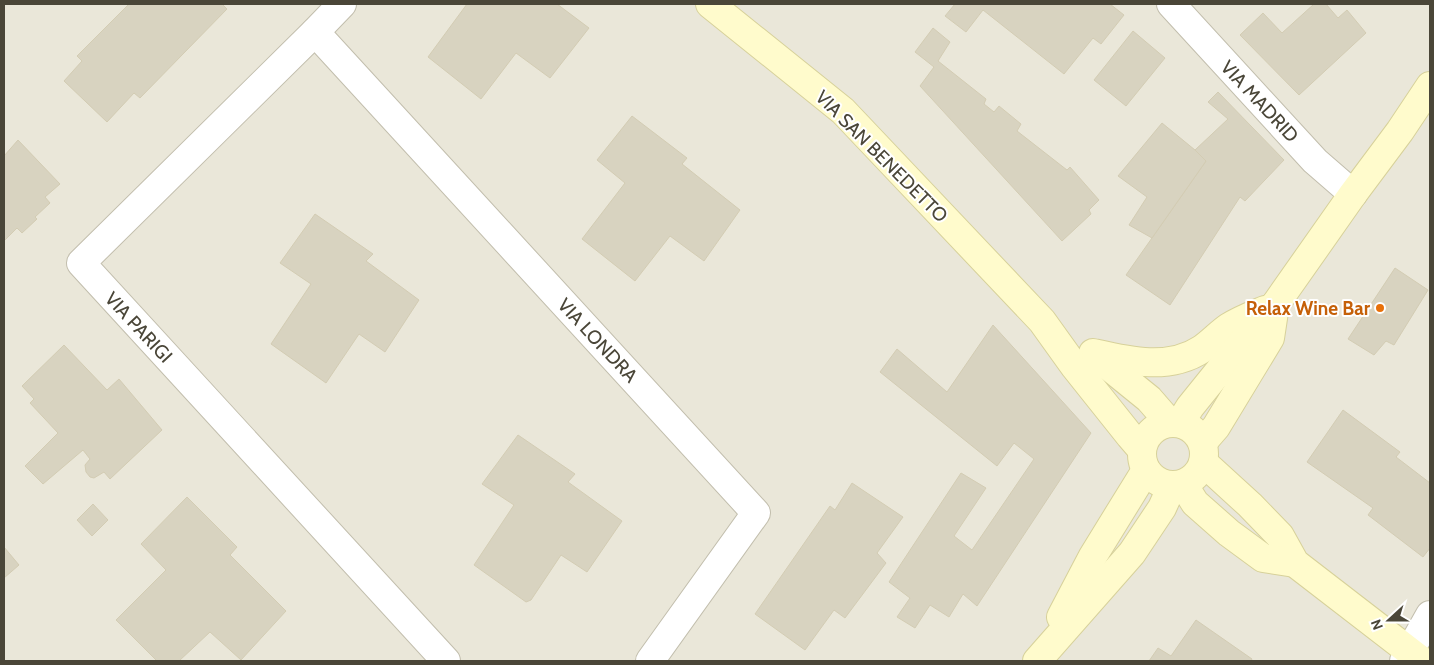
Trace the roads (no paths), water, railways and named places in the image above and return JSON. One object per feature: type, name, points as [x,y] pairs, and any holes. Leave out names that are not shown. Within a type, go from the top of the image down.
[{"type":"main road","name":"VIA SAN BENEDETTO","points":[[710,4],[843,111],[1042,321],[1130,436],[1144,460]]},
{"type":"main road","points":[[1175,422],[1190,407],[1261,319],[1275,305],[1353,194],[1400,132],[1430,86]]},
{"type":"main road","points":[[1092,353],[1133,362],[1159,363],[1181,358],[1201,350],[1229,327],[1275,305]]},
{"type":"main road","points":[[1144,460],[1153,478],[1162,483],[1177,485],[1192,480],[1199,472],[1203,452],[1216,427],[1270,338],[1275,305]]},
{"type":"main road","name":"VIA SAN BENEDETTO","points":[[1042,321],[1092,353],[1175,422]]},
{"type":"main road","points":[[1039,658],[1144,460],[1145,440],[1151,431],[1159,425],[1175,422],[1190,427],[1198,434],[1203,452],[1280,536],[1295,563],[1412,658]]},
{"type":"main road","points":[[1177,485],[1229,534],[1263,558],[1295,563]]},
{"type":"main road","points":[[1039,658],[1132,553],[1177,485]]},
{"type":"street","name":"VIA PARIGI","points":[[342,4],[81,263],[446,661]]},
{"type":"street","name":"VIA MADRID","points":[[1171,4],[1315,161],[1353,194]]},
{"type":"street","name":"VIA LONDRA","points":[[315,32],[756,513],[650,661]]},
{"type":"street","points":[[1412,658],[1430,615]]},
{"type":"place","name":"Relax Wine Bar","points":[[1380,308]]}]
